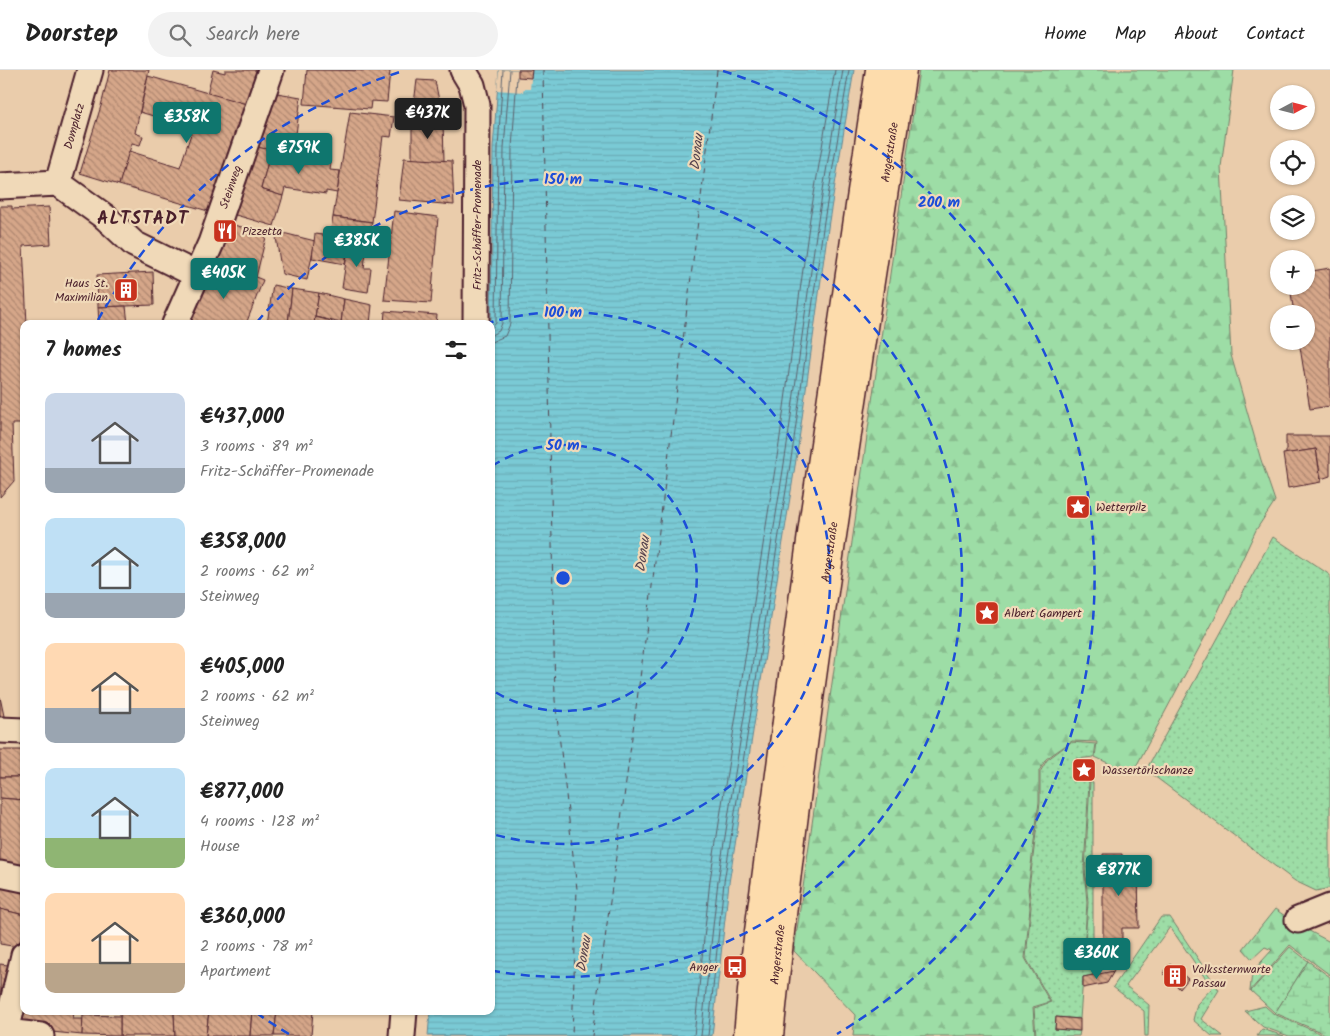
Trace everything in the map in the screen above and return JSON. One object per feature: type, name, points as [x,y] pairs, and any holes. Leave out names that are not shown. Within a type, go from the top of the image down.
[{"type":"main road","name":"Angerstraße","points":[[748,1036],[754,969],[814,519],[880,70]]},
{"type":"main road","name":"Angerstraße","points":[[769,1036],[778,941],[832,535],[902,70]]},
{"type":"street","name":"Domplatz","points":[[58,183],[90,70]]},
{"type":"street","name":"Steinweg","points":[[177,320],[222,215],[271,70]]},
{"type":"street","name":"Fritz-Schäffer-Promenade","points":[[467,71],[476,105],[476,320]]},
{"type":"street","points":[[0,186],[58,183],[105,216],[134,244],[197,275]]},
{"type":"street","points":[[0,730],[20,731]]},
{"type":"street","points":[[0,874],[20,878]]},
{"type":"street","points":[[1298,920],[1330,907]]},
{"type":"street","points":[[20,972],[5,1034],[41,1036]]},
{"type":"street","points":[[402,1036],[404,1015]]},
{"type":"green space","points":[[919,70],[1234,70],[1221,167],[1231,355],[1261,460],[1275,501],[1256,530],[1214,620],[1132,774],[1095,757],[1097,742],[1072,741],[1046,759],[1039,771],[1039,802],[1028,889],[1030,908],[1025,958],[1050,1002],[1033,1007],[1035,1036],[853,1036],[855,1015],[794,951]]},
{"type":"green space","points":[[1273,537],[1330,575],[1330,888],[1316,891],[1295,881],[1146,770]]},
{"type":"green space","points":[[1071,742],[1096,744],[1094,757],[1076,759],[1072,776],[1089,782],[1084,869],[1087,902],[1083,968],[1088,902],[1085,869],[1090,782],[1093,783],[1093,975],[1083,977],[1080,1019],[1056,1017],[1055,1029],[1080,1031],[1079,1036],[1036,1036],[1034,1008],[1051,1002],[1026,958],[1031,907],[1029,888],[1040,802],[1040,772],[1047,760]]},
{"type":"green space","points":[[1275,909],[1298,925],[1330,942],[1330,975],[1290,945],[1250,991],[1252,972],[1272,950],[1265,947],[1252,959],[1243,949]]},
{"type":"green space","points":[[1161,917],[1170,917],[1219,990],[1201,1019],[1223,1036],[1212,1036],[1193,1020],[1197,1004],[1212,988],[1170,927],[1126,986],[1149,1005],[1148,1036],[1145,1036],[1144,1011],[1113,987]]},
{"type":"green space","points":[[1290,947],[1308,961],[1275,1013],[1251,991]]},
{"type":"green space","points":[[1308,961],[1330,977],[1330,1036],[1275,1013]]},
{"type":"green space","points":[[1265,1006],[1274,1014],[1326,1036],[1289,1036],[1263,1027],[1245,1011]]},
{"type":"green space","points":[[1262,1029],[1284,1036],[1257,1036]]},
{"type":"water","name":"Donau","points":[[499,70],[854,70],[829,221],[798,447],[729,883],[712,1036],[428,1036],[430,1015],[495,1015],[495,320],[491,320],[493,148]]},
{"type":"pier","points":[[499,70],[532,70],[530,89],[524,89],[523,92],[497,90]]},
{"type":"building","points":[[110,70],[149,70],[135,133],[143,136],[140,145],[132,143],[119,185],[80,173]]},
{"type":"building","points":[[213,70],[225,73],[225,70],[261,70],[250,105],[207,94]]},
{"type":"building","points":[[307,70],[390,71],[387,102],[371,101],[370,109],[304,104]]},
{"type":"building","points":[[518,70],[532,70],[531,78],[518,77]]},
{"type":"building","points":[[148,76],[250,105],[208,211],[119,185],[129,151],[180,167],[193,128],[140,112]]},
{"type":"building","points":[[417,80],[435,81],[443,120],[412,119]]},
{"type":"building","points":[[271,92],[301,97],[296,134],[287,133],[283,153],[252,146]]},
{"type":"building","points":[[350,112],[394,117],[391,137],[383,136],[372,222],[333,217]]},
{"type":"building","points":[[412,119],[443,120],[444,161],[412,160]]},
{"type":"building","points":[[252,146],[271,150],[261,189],[283,196],[274,226],[232,214]]},
{"type":"building","points":[[271,150],[331,163],[330,170],[340,171],[337,193],[326,191],[326,194],[285,188],[283,196],[261,189]]},
{"type":"building","points":[[404,158],[452,161],[454,205],[399,200]]},
{"type":"building","points":[[0,206],[12,206],[12,209],[49,207],[51,244],[23,246],[27,320],[20,320],[20,424],[12,424],[14,481],[0,497]]},
{"type":"building","points":[[394,211],[438,217],[431,303],[384,300]]},
{"type":"building","points":[[333,217],[372,222],[367,243],[329,240]]},
{"type":"building","points":[[225,223],[267,233],[256,277],[230,267],[226,282],[205,273]]},
{"type":"building","points":[[275,231],[315,241],[307,280],[282,274]]},
{"type":"building","points":[[315,234],[330,236],[329,240],[349,241],[345,264],[312,258]]},
{"type":"building","points":[[349,241],[367,243],[364,268],[371,268],[368,292],[342,288]]},
{"type":"building","points":[[230,267],[263,280],[248,320],[183,320],[205,273],[226,282]]},
{"type":"building","points":[[1330,268],[1330,406],[1310,409],[1300,350],[1315,350],[1315,305],[1293,305],[1291,295],[1315,295],[1315,270]]},
{"type":"building","name":"Haus St. Maximilian","points":[[153,272],[154,305],[98,307],[97,275]]},
{"type":"building","points":[[273,285],[292,289],[288,320],[268,320]]},
{"type":"building","points":[[292,289],[319,293],[315,320],[288,320]]},
{"type":"building","points":[[319,293],[344,299],[341,320],[328,320],[315,317]]},
{"type":"building","points":[[344,299],[372,305],[370,320],[341,320]]},
{"type":"building","points":[[126,306],[128,320],[99,320],[98,307]]},
{"type":"building","points":[[385,311],[437,315],[436,320],[384,320]]},
{"type":"building","points":[[315,317],[328,320],[315,320]]},
{"type":"building","points":[[1286,436],[1330,436],[1330,476],[1321,479],[1316,449],[1286,454]]},
{"type":"building","points":[[1316,449],[1321,482],[1288,488],[1283,454]]},
{"type":"building","points":[[0,697],[4,716],[0,717]]},
{"type":"building","points":[[0,750],[20,750],[20,777],[0,777]]},
{"type":"building","points":[[0,777],[20,777],[20,800],[0,798]]},
{"type":"building","points":[[0,798],[20,800],[20,876],[0,871]]},
{"type":"building","points":[[1103,854],[1122,854],[1123,866],[1138,866],[1139,928],[1122,928],[1122,939],[1103,939]]},
{"type":"building","points":[[0,877],[20,881],[20,914],[0,909]]},
{"type":"building","points":[[0,909],[20,914],[20,941],[18,947],[0,944]]},
{"type":"building","points":[[0,964],[8,965],[0,1006]]},
{"type":"building","name":"Volkssternwarte Passau","points":[[1171,964],[1188,979],[1180,989],[1163,973]]},
{"type":"building","points":[[1114,971],[1107,983],[1083,988],[1083,977]]},
{"type":"building","points":[[20,1005],[20,1015],[74,1015],[73,1019],[83,1019],[82,1035],[12,1028]]},
{"type":"building","points":[[83,1015],[120,1016],[120,1036],[82,1035]]},
{"type":"building","points":[[120,1015],[174,1015],[175,1036],[120,1036]]},
{"type":"building","points":[[174,1015],[209,1015],[206,1036],[175,1036]]},
{"type":"building","points":[[209,1015],[252,1015],[250,1036],[206,1036]]},
{"type":"building","points":[[252,1015],[277,1015],[274,1036],[250,1036]]},
{"type":"building","points":[[277,1015],[313,1015],[311,1036],[274,1036]]},
{"type":"building","points":[[1056,1017],[1080,1019],[1080,1031],[1055,1029]]},
{"type":"ferry route","points":[[543,70],[555,700],[577,889],[572,1036]]},
{"type":"ferry route","points":[[592,1036],[648,618],[717,70]]},
{"type":"place","name":"Pizzetta","points":[[225,231]]},
{"type":"place","name":"Haus St. Maximilian","points":[[126,290]]},
{"type":"place","name":"Wetterpilz","points":[[1078,507]]},
{"type":"place","name":"Albert Gampert","points":[[987,613]]},
{"type":"place","name":"Wassertörlschanze","points":[[1084,770]]},
{"type":"place","name":"Anger","points":[[735,967]]},
{"type":"place","name":"Volkssternwarte Passau","points":[[1175,976]]},
{"type":"district","name":"ALTSTADT","points":[[143,219]]}]
